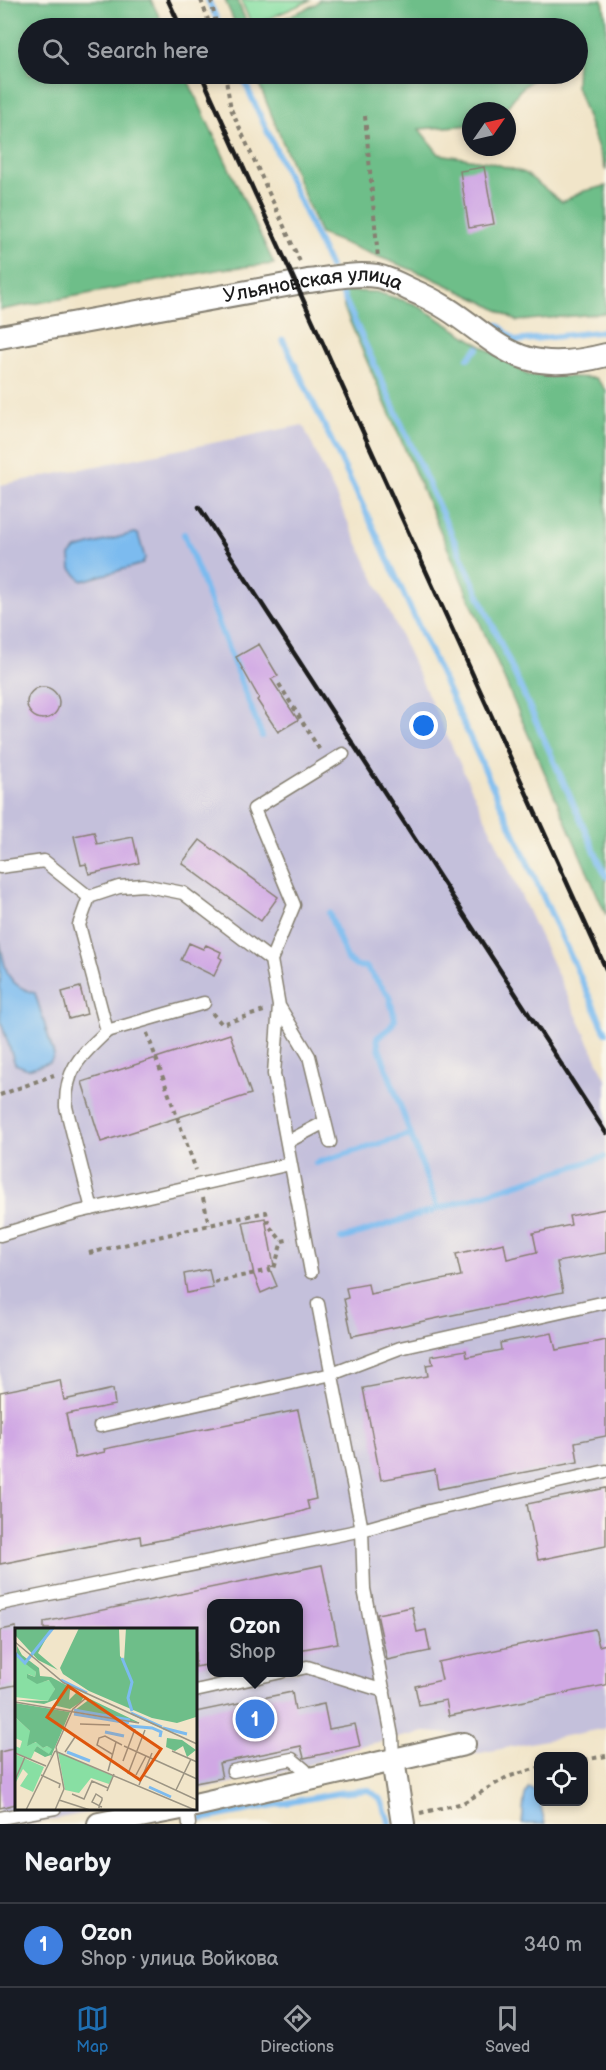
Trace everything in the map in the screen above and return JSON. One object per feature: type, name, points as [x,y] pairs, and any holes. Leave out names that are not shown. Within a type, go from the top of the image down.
[{"type":"street","name":"Ульяновская улица","points":[[0,337],[308,281],[343,276],[379,276],[423,294],[462,318],[489,341],[532,362],[581,362],[606,355]]},
{"type":"street","points":[[196,1805],[464,1744]]},
{"type":"street","points":[[393,1760],[402,1820]]},
{"type":"street","points":[[99,1824],[177,1809]]},
{"type":"lane","points":[[311,1272],[274,1074],[279,1005],[271,960],[294,905],[254,809],[343,754]]},
{"type":"lane","points":[[0,867],[44,861],[89,897]]},
{"type":"lane","points":[[89,897],[119,887],[142,885],[183,893],[271,960]]},
{"type":"lane","points":[[89,897],[80,925],[107,1031]]},
{"type":"lane","points":[[92,1209],[66,1107],[69,1073],[81,1056],[107,1031],[204,1003]]},
{"type":"lane","points":[[279,1005],[309,1056],[330,1142]]},
{"type":"lane","points":[[286,1143],[325,1122]]},
{"type":"lane","points":[[0,1235],[92,1209],[291,1164]]},
{"type":"lane","points":[[100,1426],[332,1374],[400,1348],[606,1302]]},
{"type":"lane","points":[[318,1304],[362,1530],[364,1589],[393,1738],[393,1760]]},
{"type":"lane","points":[[0,1604],[362,1530],[429,1511],[606,1471]]},
{"type":"lane","points":[[303,1668],[307,1667],[384,1692]]},
{"type":"lane","points":[[196,1690],[257,1677]]},
{"type":"lane","points":[[233,1771],[292,1759],[306,1770],[309,1781]]},
{"type":"lane","points":[[0,1818],[50,1809]]},
{"type":"lane","points":[[187,1809],[189,1824]]},
{"type":"path","points":[[201,0],[207,18]]},
{"type":"path","points":[[211,0],[215,18]]},
{"type":"path","points":[[227,84],[231,109],[308,281]]},
{"type":"path","points":[[365,116],[379,276]]},
{"type":"path","points":[[279,684],[328,763]]},
{"type":"path","points":[[204,1003],[222,1024],[252,1015]]},
{"type":"path","points":[[143,1021],[200,1183],[208,1225]]},
{"type":"path","points":[[0,1095],[58,1074],[69,1073]]},
{"type":"path","points":[[89,1253],[266,1212],[269,1226],[282,1240]]},
{"type":"path","points":[[282,1240],[304,1236]]},
{"type":"path","points":[[214,1282],[274,1269],[282,1240]]},
{"type":"path","points":[[588,1759],[606,1756]]},
{"type":"path","points":[[402,1820],[463,1803],[507,1777],[534,1769]]},
{"type":"shaded area","points":[[303,425],[606,1079],[606,1728],[470,1755],[467,1735],[425,1732],[360,1746],[294,1770],[196,1790],[196,1628],[15,1628],[15,1809],[105,1809],[29,1824],[0,1824],[0,485]]},
{"type":"green space","points":[[0,0],[151,0],[160,18],[18,18],[18,84],[190,84],[274,264],[222,269],[0,310]]},
{"type":"green space","points":[[225,0],[237,0],[245,18],[233,18]]},
{"type":"green space","points":[[241,0],[311,0],[270,18],[249,18]]},
{"type":"green space","points":[[319,0],[603,0],[606,23],[606,171],[576,86],[576,84],[588,84],[588,18],[286,18],[316,4]]},
{"type":"green space","points":[[259,84],[527,84],[511,102],[462,102],[462,126],[419,129],[439,154],[489,162],[525,173],[562,202],[584,191],[606,186],[606,313],[517,321],[428,276],[320,234]]},
{"type":"green space","points":[[343,291],[376,292],[415,304],[528,375],[596,378],[606,390],[606,915],[344,308]]},
{"type":"water","points":[[134,533],[138,534],[145,558],[142,564],[82,581],[71,569],[70,556],[76,549]]},
{"type":"water","points":[[0,942],[8,975],[12,981],[25,990],[35,993],[54,1055],[50,1062],[28,1069],[15,1064],[0,1019]]},
{"type":"water","points":[[529,1787],[534,1790],[534,1806],[541,1806],[545,1824],[522,1824]]},
{"type":"building","points":[[484,167],[494,224],[469,228],[460,171]]},
{"type":"building","points":[[259,644],[278,676],[271,679],[298,720],[278,732],[257,700],[259,698],[236,657]]},
{"type":"building","points":[[43,687],[54,692],[59,703],[54,714],[43,719],[32,714],[27,703],[32,692]]},
{"type":"building","points":[[94,832],[97,844],[133,837],[139,863],[89,874],[86,864],[81,865],[74,836]]},
{"type":"building","points":[[200,840],[278,897],[261,921],[182,863]]},
{"type":"building","points":[[189,943],[203,949],[206,945],[221,952],[219,957],[222,959],[214,976],[181,960]]},
{"type":"building","points":[[80,987],[87,1014],[69,1019],[62,992]]},
{"type":"building","points":[[230,1034],[251,1094],[101,1142],[82,1082]]},
{"type":"building","points":[[606,1209],[606,1253],[557,1262],[563,1292],[352,1336],[344,1299],[348,1298],[346,1288],[368,1284],[370,1294],[461,1276],[456,1254],[504,1243],[507,1259],[537,1252],[533,1233],[571,1225],[569,1216]]},
{"type":"building","points":[[265,1218],[274,1266],[269,1267],[277,1286],[261,1293],[254,1275],[243,1222]]},
{"type":"building","points":[[209,1269],[213,1288],[187,1293],[184,1274]]},
{"type":"building","points":[[552,1333],[556,1350],[606,1340],[606,1436],[575,1442],[578,1462],[438,1489],[435,1470],[381,1480],[363,1388],[428,1376],[426,1365],[433,1364],[431,1356],[466,1350],[467,1357],[501,1350],[500,1343]]},
{"type":"building","points":[[60,1380],[64,1400],[113,1389],[115,1405],[66,1414],[75,1458],[105,1452],[104,1449],[298,1410],[316,1499],[307,1501],[309,1509],[300,1512],[141,1544],[140,1536],[0,1564],[0,1392]]},
{"type":"building","points":[[606,1488],[606,1546],[538,1560],[527,1504]]},
{"type":"building","points":[[322,1565],[338,1643],[303,1649],[303,1599],[207,1599],[207,1665],[196,1667],[196,1628],[44,1628],[44,1622]]},
{"type":"building","points":[[412,1607],[417,1632],[426,1630],[430,1651],[387,1660],[377,1614]]},
{"type":"building","points":[[16,1627],[15,1685],[0,1688],[0,1630]]},
{"type":"building","points":[[595,1629],[599,1646],[606,1644],[606,1685],[449,1716],[446,1700],[419,1705],[415,1686],[442,1680],[438,1662]]},
{"type":"building","points":[[292,1692],[295,1710],[324,1704],[329,1729],[355,1724],[360,1746],[304,1758],[301,1746],[219,1763],[222,1778],[196,1783],[196,1712]]},
{"type":"building","points":[[15,1748],[15,1804],[0,1808],[0,1752]]},
{"type":"waterway","points":[[208,0],[216,18]]},
{"type":"waterway","points":[[246,84],[330,267]]},
{"type":"waterway","points":[[338,284],[606,876]]},
{"type":"waterway","points":[[490,330],[498,325],[515,341],[606,331]]},
{"type":"waterway","points":[[283,340],[373,527],[606,1033]]},
{"type":"waterway","points":[[468,358],[478,348]]},
{"type":"waterway","points":[[184,534],[262,736]]},
{"type":"waterway","points":[[329,913],[347,959],[356,966],[366,967],[389,996],[395,1019],[390,1028],[377,1038],[379,1048],[438,1209]]},
{"type":"waterway","points":[[316,1163],[411,1134]]},
{"type":"waterway","points":[[341,1239],[604,1157]]},
{"type":"waterway","points":[[202,1819],[338,1793],[369,1790],[381,1800],[390,1824]]},
{"type":"railway","points":[[168,0],[176,18]]},
{"type":"railway","points":[[206,84],[606,969]]},
{"type":"railway","points":[[199,507],[606,1133]]},
{"type":"place","name":"Ozon","points":[[255,1719]]}]
